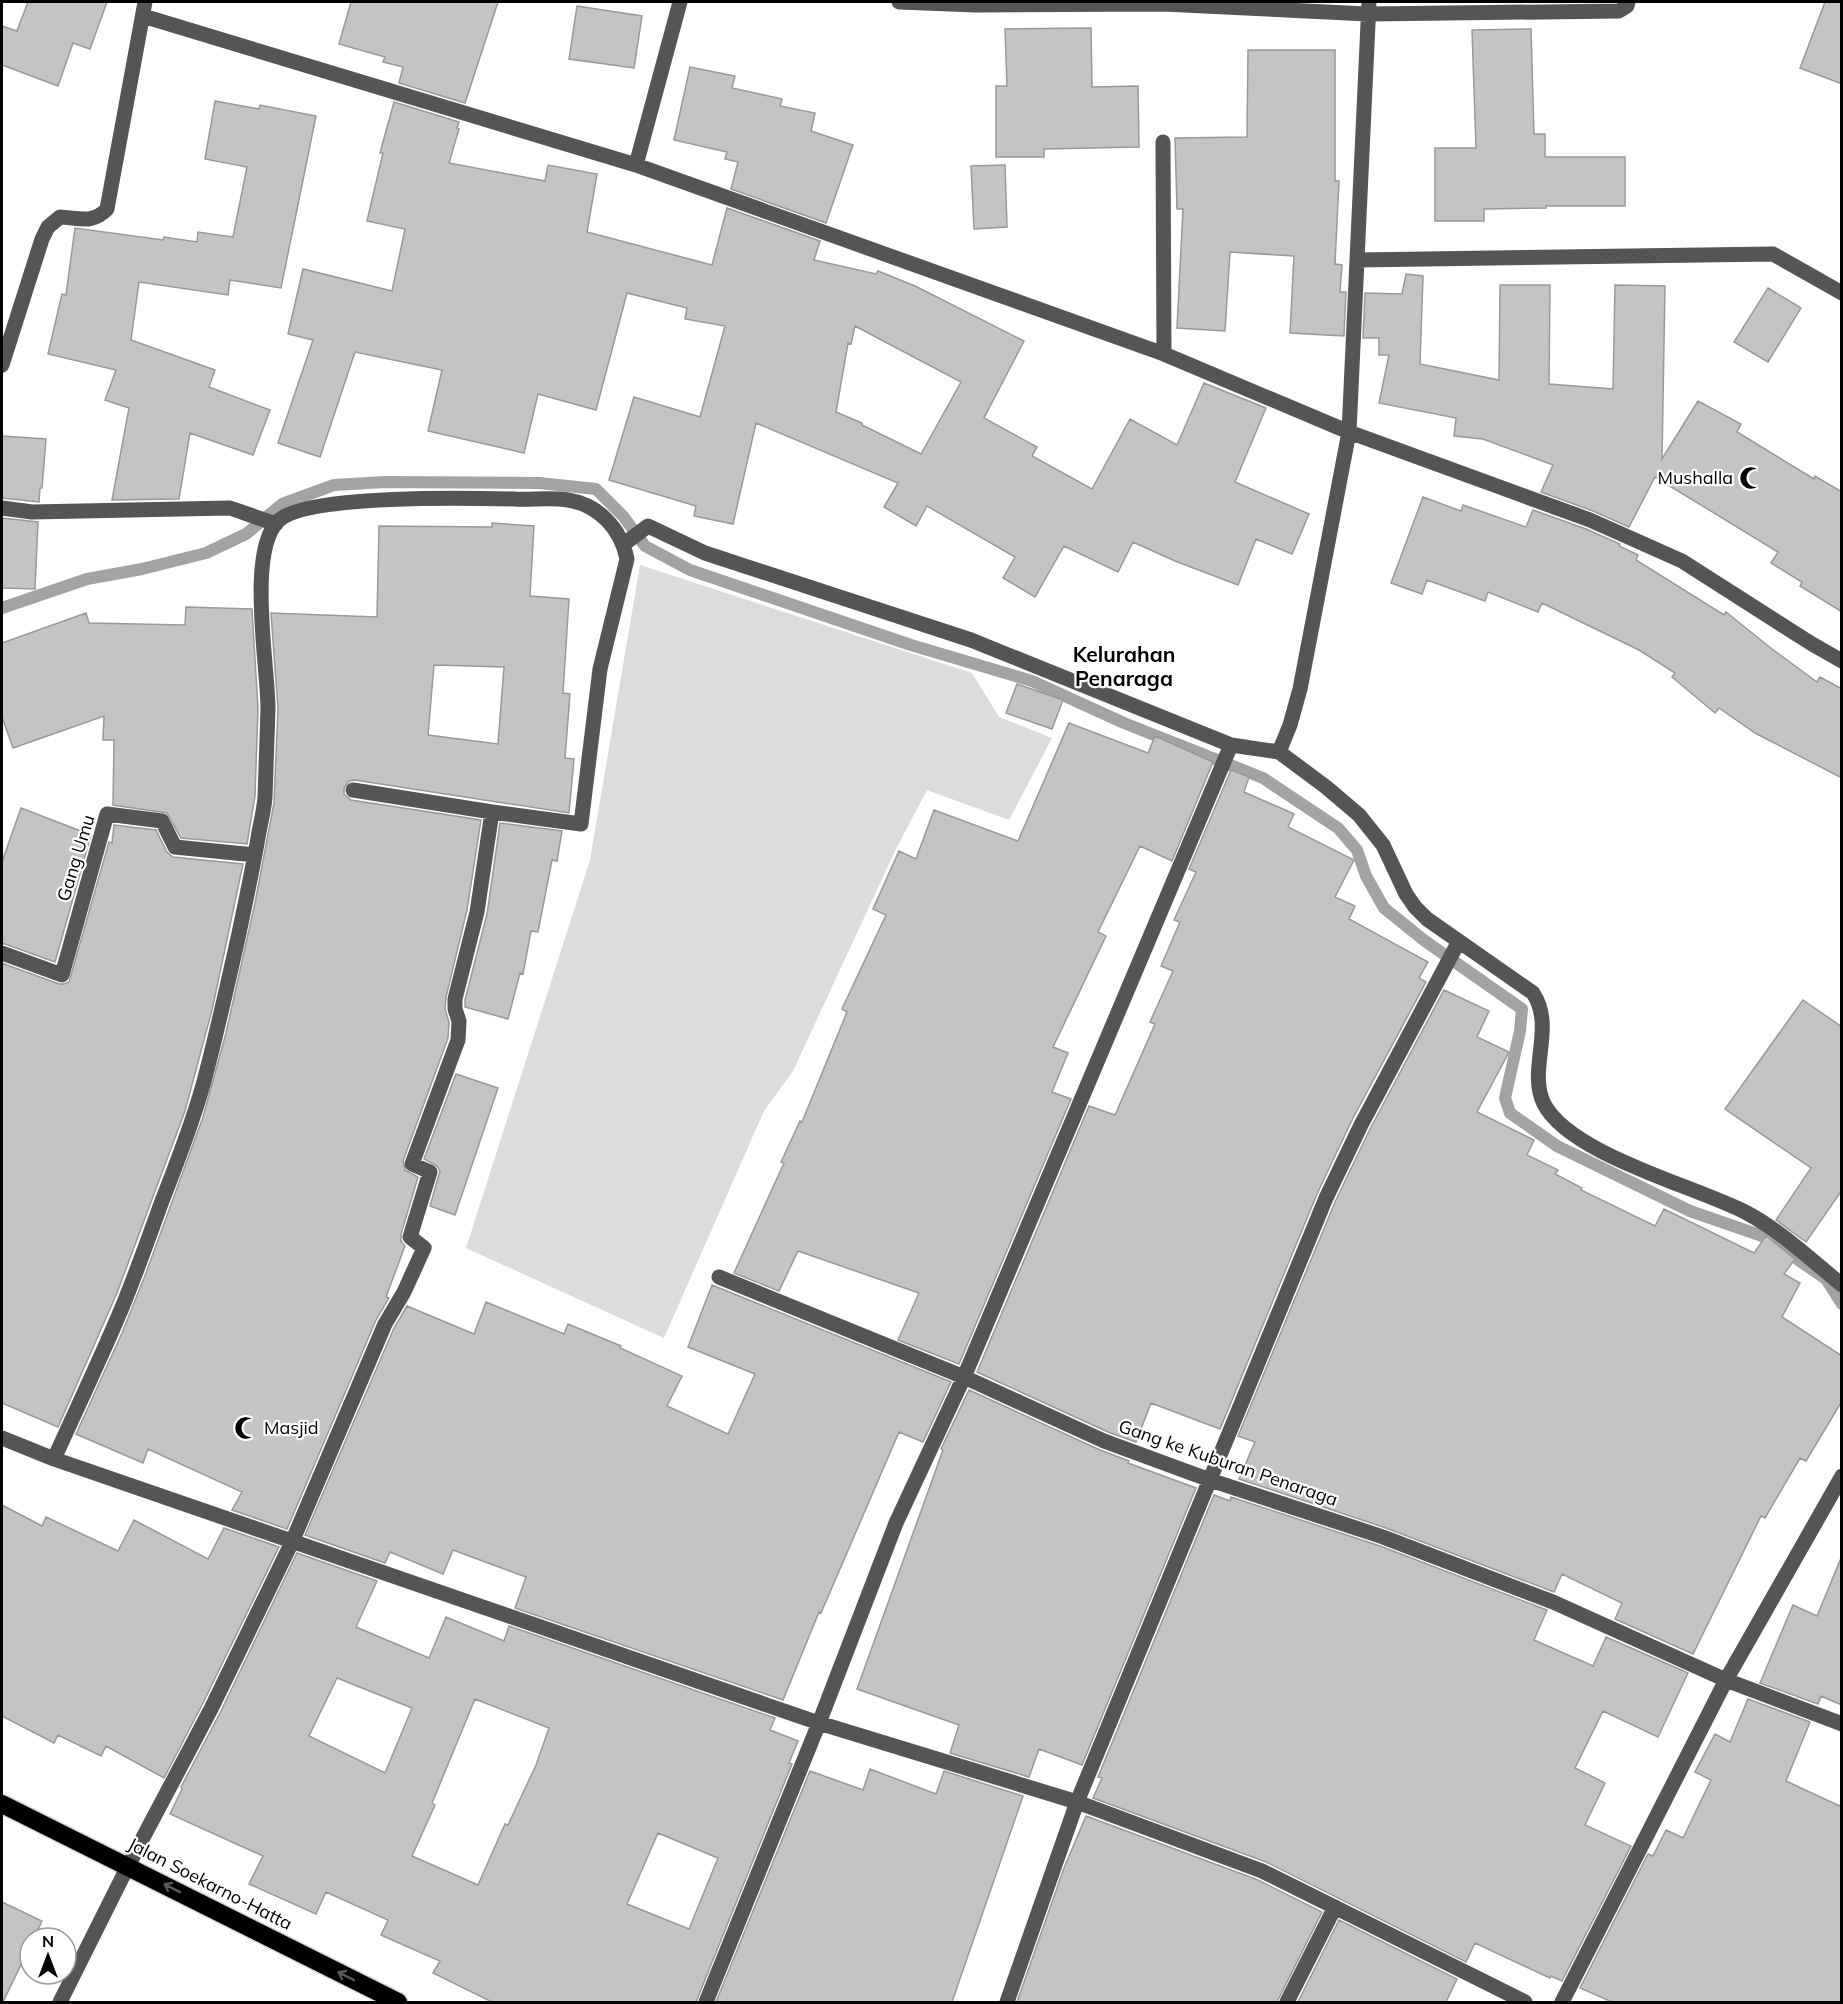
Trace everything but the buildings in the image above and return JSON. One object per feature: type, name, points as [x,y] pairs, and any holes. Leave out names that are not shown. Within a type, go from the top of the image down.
[{"type":"highway","name":"Jalan Soekarno-Hatta","points":[[2,1804],[399,2002]]},
{"type":"street","points":[[636,165],[680,2]]},
{"type":"street","points":[[899,2],[976,5],[1163,4],[1619,11],[1627,6],[1628,2]]},
{"type":"street","points":[[1279,752],[1290,725],[1300,689],[1349,432],[1368,8]]},
{"type":"street","points":[[2,365],[42,239],[48,227],[60,217],[87,219],[99,217],[107,209],[144,9],[636,165],[1164,354],[1349,432],[1590,520],[1683,561],[1842,661]]},
{"type":"street","points":[[1163,142],[1164,354]]},
{"type":"street","points":[[1358,260],[1773,254],[1842,293]]},
{"type":"street","points":[[54,1459],[122,1310],[182,1148],[205,1074],[229,978],[264,801],[268,706],[262,642],[261,586],[264,556],[271,531],[289,513],[305,508],[363,501],[459,497],[567,499],[585,505],[602,515],[614,527],[624,544],[627,559],[600,669],[581,824],[352,790]]},
{"type":"street","points":[[2,508],[32,512],[230,508],[276,524]]},
{"type":"street","points":[[624,544],[648,526],[705,553],[971,640],[1230,747],[1279,752],[1359,815],[1383,845],[1400,883],[1415,907],[1427,919],[1533,993],[1544,1017],[1539,1088],[1544,1103],[1555,1119],[1572,1134],[1615,1158],[1748,1214],[1781,1236],[1842,1284]]},
{"type":"street","points":[[706,2002],[819,1723],[896,1524],[964,1377],[1230,747]]},
{"type":"street","points":[[60,2002],[128,1866],[211,1709],[292,1542],[385,1324],[404,1292],[424,1248],[410,1238],[430,1172],[412,1164],[458,1040],[459,1021],[455,999],[477,912],[492,812]]},
{"type":"street","name":"Gang Umu","points":[[2,954],[62,975],[107,814],[162,821],[174,848],[255,855]]},
{"type":"street","points":[[1007,2002],[1077,1802],[1326,1198],[1361,1125],[1460,941]]},
{"type":"street","name":"Gang ke Kuburan Penaraga","points":[[719,1276],[964,1377],[1104,1441],[1210,1480],[1383,1537],[1532,1594],[1726,1680],[1842,1724]]},
{"type":"street","points":[[2,1438],[54,1459],[819,1723],[1077,1802],[1262,1871],[1525,2002]]},
{"type":"street","points":[[1562,2002],[1726,1680],[1842,1476]]},
{"type":"street","points":[[1287,2002],[1335,1907]]},
{"type":"shaded area","points":[[640,565],[972,673],[999,717],[1052,738],[1009,820],[927,790],[895,851],[793,1071],[764,1111],[664,1338],[466,1248],[590,860]]},
{"type":"waterway","points":[[2,608],[87,579],[142,569],[206,553],[246,534],[282,504],[334,485],[385,482],[539,483],[596,489],[623,516],[645,546],[690,570],[911,645],[1032,681],[1124,723],[1263,778],[1338,828],[1357,850],[1366,876],[1384,908],[1425,941],[1522,1009],[1520,1031],[1505,1098],[1510,1113],[1557,1146],[1690,1211],[1765,1237],[1826,1279],[1842,1304]]},
{"type":"place","name":"Mushalla","points":[[1751,478]]},
{"type":"place","name":"Masjid","points":[[246,1428]]},
{"type":"district","name":"Kelurahan Penaraga","points":[[1124,667]]}]
